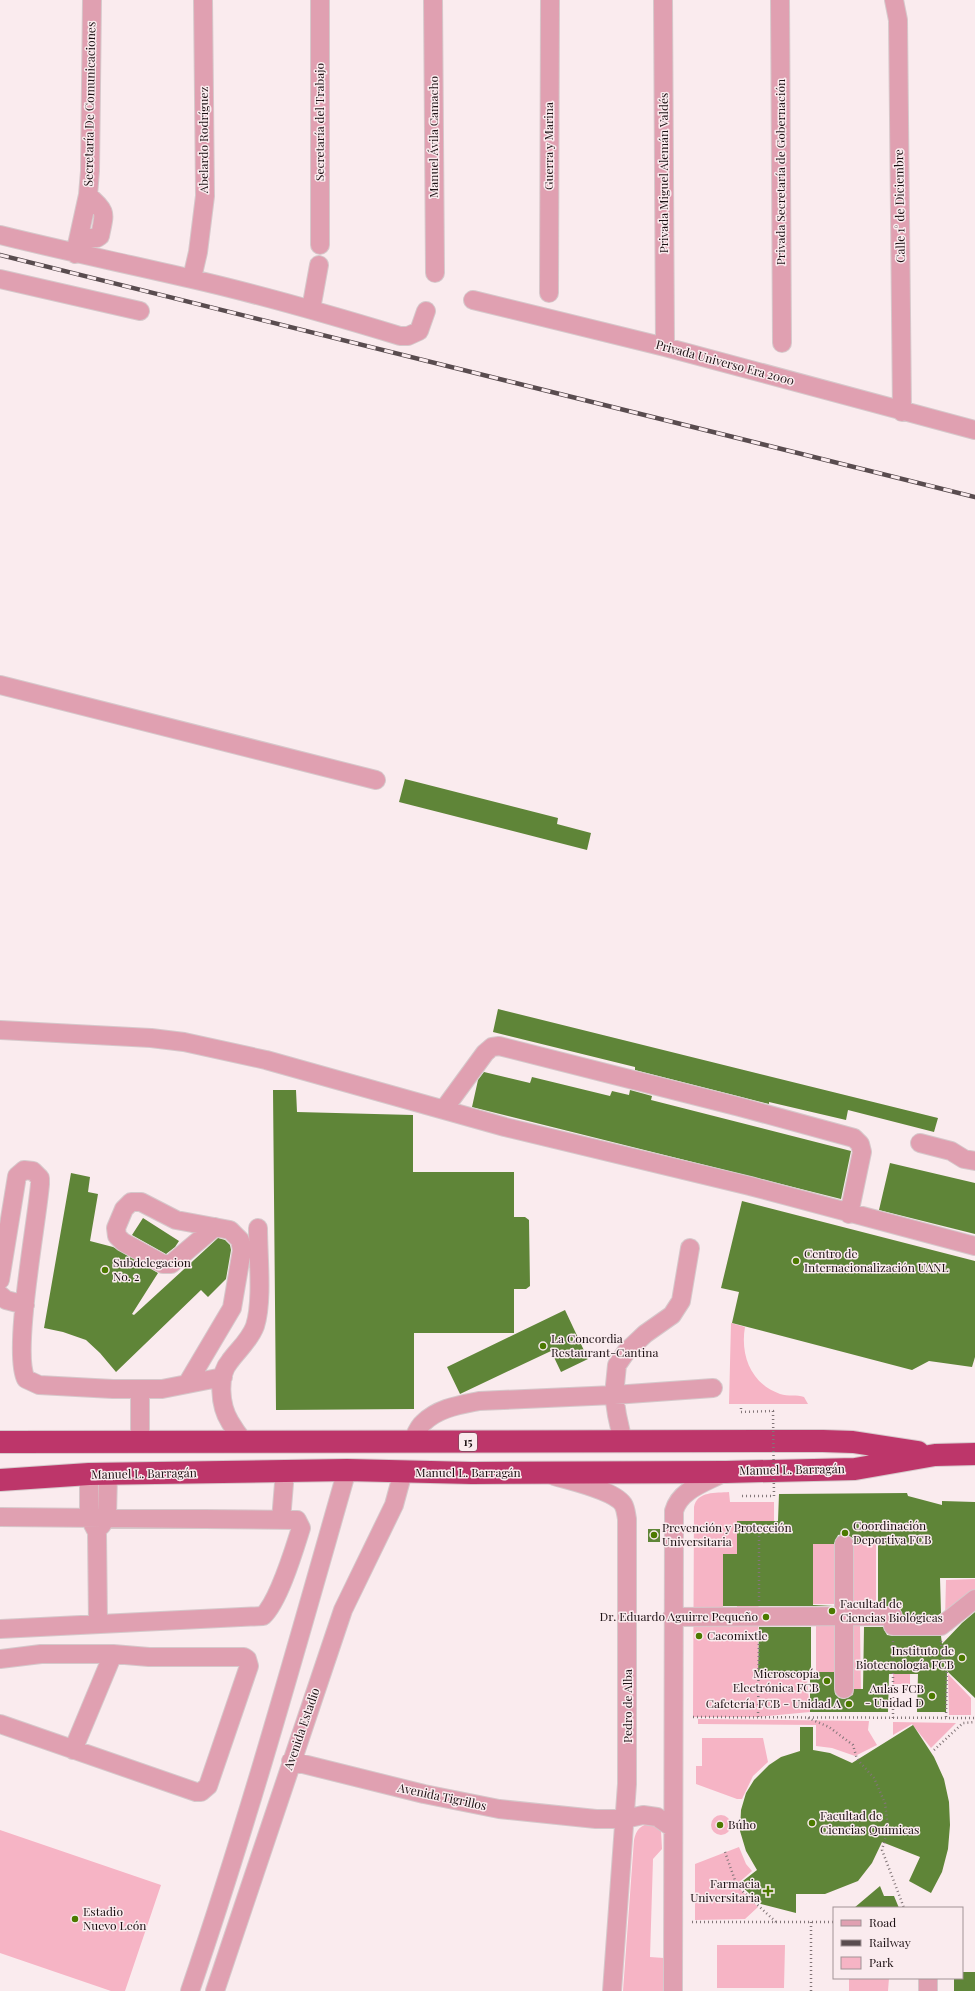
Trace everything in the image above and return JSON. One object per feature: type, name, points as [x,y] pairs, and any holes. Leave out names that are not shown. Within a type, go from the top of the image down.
[{"type":"highway","name":"Manuel L. Barragán","points":[[0,1442],[853,1442],[935,1455]]},
{"type":"highway","name":"Manuel L. Barragán","points":[[0,1480],[98,1474],[347,1470],[546,1473],[726,1472],[855,1468],[935,1455],[975,1454]]},
{"type":"highway","points":[[0,1465],[64,1465],[98,1474]]},
{"type":"street","name":"Secretaría De Comunicaciones","points":[[77,246],[88,195],[91,140],[92,0]]},
{"type":"street","name":"Abelardo Rodríguez","points":[[192,278],[200,240],[205,196],[203,0]]},
{"type":"street","name":"Secretaría del Trabajo","points":[[320,0],[320,245]]},
{"type":"street","name":"Manuel Ávila Camacho","points":[[433,0],[435,273]]},
{"type":"street","name":"Guerra y Marina","points":[[549,293],[550,0]]},
{"type":"street","name":"Privada Miguel Alemán Valdés","points":[[663,0],[665,347]]},
{"type":"street","name":"Privada Secretaría de Gobernación","points":[[780,0],[782,343]]},
{"type":"street","name":"Calle 1° de Diciembre","points":[[894,0],[898,20],[902,412]]},
{"type":"street","points":[[0,235],[77,246],[311,309],[404,336],[414,334],[419,331],[426,311]]},
{"type":"street","points":[[311,309],[319,265]]},
{"type":"street","points":[[0,279],[140,311]]},
{"type":"street","name":"Privada Universo Era 2000","points":[[473,300],[665,347],[902,412],[975,430]]},
{"type":"street","points":[[0,685],[376,780]]},
{"type":"street","points":[[0,1030],[138,1037],[184,1042],[266,1060],[505,1127],[750,1186],[849,1214],[975,1246]]},
{"type":"street","points":[[444,1109],[485,1053],[492,1047],[499,1046],[740,1107],[854,1138],[860,1144],[862,1152],[849,1214]]},
{"type":"street","points":[[920,1143],[951,1151],[964,1159],[975,1161]]},
{"type":"street","points":[[0,1280],[18,1176],[24,1170],[33,1171],[40,1178],[40,1184],[25,1305],[22,1367],[26,1379],[39,1385],[162,1389],[223,1377]]},
{"type":"street","points":[[187,1384],[232,1308],[242,1250],[240,1240],[230,1230],[215,1227],[176,1220],[141,1202],[131,1202],[124,1209],[116,1228],[117,1236],[123,1242],[163,1264],[171,1264],[179,1259],[215,1227]]},
{"type":"street","points":[[244,1442],[229,1421],[225,1410],[222,1399],[223,1377],[228,1362],[244,1344],[255,1327],[259,1286],[258,1228]]},
{"type":"street","points":[[624,1442],[617,1415],[614,1395],[617,1365],[626,1352],[645,1334],[672,1315],[681,1301],[690,1248]]},
{"type":"street","points":[[0,1295],[6,1300],[25,1305]]},
{"type":"street","points":[[412,1442],[422,1424],[438,1412],[459,1405],[479,1401],[614,1395],[713,1388]]},
{"type":"street","points":[[133,1389],[133,1443]]},
{"type":"street","points":[[190,1991],[223,1894],[279,1709],[347,1470]]},
{"type":"street","points":[[281,1520],[285,1471]]},
{"type":"street","name":"Avenida Estadio","points":[[215,1991],[342,1610],[394,1505],[403,1472]]},
{"type":"street","points":[[673,1991],[673,1516],[675,1506],[684,1494],[726,1472]]},
{"type":"street","name":"Pedro de Alba","points":[[546,1473],[608,1494],[619,1500],[626,1511],[628,1735],[625,1819],[612,1991]]},
{"type":"street","points":[[98,1474],[108,1517]]},
{"type":"street","points":[[98,1474],[93,1524],[98,1624]]},
{"type":"street","points":[[0,1517],[93,1524],[108,1517],[297,1520],[301,1528],[279,1588],[270,1607],[263,1616],[0,1629]]},
{"type":"street","points":[[844,1544],[844,1689]]},
{"type":"street","points":[[672,1617],[893,1616],[893,1626],[941,1626],[975,1599]]},
{"type":"street","points":[[0,1659],[41,1654],[113,1654],[149,1657],[244,1657],[247,1659],[249,1666],[208,1786],[206,1789],[196,1792],[0,1724]]},
{"type":"street","points":[[73,1750],[113,1654]]},
{"type":"street","name":"Avenida Tigrillos","points":[[291,1761],[462,1802],[499,1809],[596,1819],[625,1819],[643,1815],[664,1821],[673,1828]]},
{"type":"street","points":[[928,1979],[928,1991]]},
{"type":"path","points":[[741,1408],[741,1412],[773,1411],[774,1496],[742,1496]]},
{"type":"path","points":[[893,1626],[893,1718]]},
{"type":"path","points":[[941,1626],[942,1659],[947,1659],[946,1718]]},
{"type":"path","points":[[693,1717],[975,1718]]},
{"type":"path","points":[[806,1717],[829,1727],[853,1745],[857,1759],[874,1778],[881,1790],[888,1815],[888,1828],[882,1850],[904,1907]]},
{"type":"path","points":[[934,1750],[963,1722],[975,1722]]},
{"type":"path","points":[[725,1852],[737,1886],[776,1922]]},
{"type":"path","points":[[692,1922],[833,1922]]},
{"type":"path","points":[[811,1922],[811,1991]]},
{"type":"green space","points":[[731,1323],[745,1327],[744,1348],[746,1358],[755,1376],[770,1389],[780,1394],[804,1397],[808,1404],[729,1404]]},
{"type":"green space","points":[[729,1492],[730,1502],[774,1502],[774,1521],[737,1521],[737,1535],[759,1535],[758,1678],[807,1678],[810,1712],[758,1717],[693,1717],[694,1507],[699,1498],[703,1495]],"holes":[[[723,1555],[737,1555],[737,1617],[723,1617]]]},
{"type":"green space","points":[[876,1539],[876,1604],[812,1604],[812,1544],[863,1544]]},
{"type":"green space","points":[[975,1579],[975,1607],[951,1631],[945,1619],[946,1580]]},
{"type":"green space","points":[[816,1626],[860,1626],[861,1696],[851,1696],[851,1690],[836,1672],[816,1672]]},
{"type":"green space","points":[[893,1626],[899,1626],[899,1674],[910,1674],[910,1684],[893,1684]]},
{"type":"green space","points":[[948,1674],[971,1698],[971,1715],[949,1715]]},
{"type":"green space","points":[[698,1719],[869,1721],[868,1730],[877,1745],[855,1756],[832,1748],[816,1746],[816,1725],[698,1724]]},
{"type":"green space","points":[[893,1722],[956,1723],[931,1748],[912,1724],[893,1735]]},
{"type":"green space","points":[[702,1738],[763,1738],[768,1762],[753,1776],[742,1799],[737,1799],[696,1784],[696,1766],[702,1766]]},
{"type":"green space","points":[[721,1815],[728,1818],[731,1825],[728,1832],[721,1835],[714,1832],[711,1825],[714,1818]]},
{"type":"green space","points":[[651,1824],[661,1831],[662,1849],[653,1859],[650,1957],[664,1958],[663,1991],[623,1991],[634,1840],[636,1833],[642,1826]]},
{"type":"green space","name":"Estadio Nuevo León","points":[[0,1830],[161,1885],[125,1991],[111,1991],[0,1953]]},
{"type":"green space","points":[[739,1847],[746,1864],[752,1871],[736,1885],[758,1907],[745,1919],[695,1920],[695,1864]]},
{"type":"green space","points":[[717,1945],[785,1945],[784,1988],[717,1988]]},
{"type":"green space","points":[[849,1979],[889,1979],[888,1991],[849,1991]]},
{"type":"building","points":[[405,779],[558,818],[557,824],[591,833],[587,850],[399,802]]},
{"type":"building","points":[[498,1009],[938,1118],[934,1132],[848,1110],[846,1120],[769,1102],[769,1104],[635,1070],[635,1067],[493,1032]]},
{"type":"building","points":[[484,1072],[530,1083],[532,1077],[610,1096],[612,1091],[629,1095],[630,1090],[652,1096],[651,1100],[851,1151],[841,1199],[472,1107],[478,1080]]},
{"type":"building","points":[[273,1090],[296,1090],[297,1112],[413,1115],[413,1172],[514,1172],[514,1217],[525,1217],[529,1220],[530,1286],[526,1289],[514,1289],[514,1333],[414,1333],[414,1409],[276,1410]]},
{"type":"building","points":[[890,1163],[975,1183],[975,1234],[879,1210]]},
{"type":"building","name":"Subdelegacion No. 2","points":[[71,1173],[90,1177],[88,1192],[98,1194],[90,1241],[113,1247],[158,1273],[132,1314],[134,1315],[218,1238],[225,1240],[230,1245],[231,1250],[226,1279],[208,1297],[201,1290],[116,1372],[100,1353],[86,1340],[63,1332],[44,1328]]},
{"type":"building","points":[[742,1201],[975,1261],[975,1357],[972,1367],[929,1361],[912,1370],[732,1323],[739,1292],[721,1288]]},
{"type":"building","points":[[143,1218],[179,1241],[175,1247],[166,1254],[132,1235]]},
{"type":"building","name":"La Concordia Restaurant-Cantina","points":[[565,1310],[588,1359],[561,1372],[551,1351],[460,1394],[447,1367]]},
{"type":"building","points":[[907,1493],[908,1496],[942,1505],[942,1501],[975,1502],[975,1578],[940,1578],[941,1613],[937,1616],[903,1616],[899,1607],[893,1606],[854,1606],[878,1605],[878,1544],[854,1544],[853,1538],[844,1534],[838,1535],[834,1544],[813,1544],[813,1605],[834,1606],[723,1606],[723,1554],[737,1554],[737,1521],[778,1521],[779,1494]]},
{"type":"building","name":"Prevención y Protección Universitaria","points":[[648,1529],[660,1529],[660,1542],[648,1542]]},
{"type":"building","points":[[975,1612],[975,1698],[947,1671],[946,1712],[917,1712],[918,1674],[889,1674],[888,1712],[810,1712],[810,1678],[758,1678],[759,1627],[811,1627],[811,1672],[834,1672],[835,1694],[839,1698],[844,1699],[853,1695],[854,1689],[863,1689],[864,1627],[883,1627],[887,1635],[893,1636],[941,1636],[942,1644]]},
{"type":"building","name":"Facultad de Ciencias Químicas","points":[[913,1725],[934,1757],[944,1779],[949,1802],[950,1825],[948,1849],[942,1872],[931,1893],[909,1881],[920,1857],[882,1842],[872,1863],[858,1881],[825,1894],[796,1894],[796,1913],[761,1904],[739,1884],[757,1870],[746,1851],[740,1831],[741,1810],[746,1793],[754,1780],[769,1765],[781,1757],[800,1751],[800,1727],[813,1727],[813,1750],[830,1753],[852,1763]]},
{"type":"building","points":[[880,1886],[884,1896],[894,1896],[899,1907],[855,1907]]},
{"type":"building","points":[[963,1972],[975,1972],[975,1991],[954,1991],[954,1979],[963,1979]]},
{"type":"railway","points":[[0,255],[975,497]]},
{"type":"place","name":"Centro de Internacionalización UANL","points":[[796,1261]]},
{"type":"place","name":"Subdelegacion No. 2","points":[[105,1270]]},
{"type":"place","name":"La Concordia Restaurant-Cantina","points":[[543,1346]]},
{"type":"place","name":"Coordinación Deportiva FCB","points":[[845,1533]]},
{"type":"place","name":"Prevención y Protección Universitaria","points":[[654,1535]]},
{"type":"place","name":"Facultad de Ciencias Biológicas","points":[[832,1611]]},
{"type":"place","name":"Dr. Eduardo Aguirre Pequeño","points":[[766,1617]]},
{"type":"place","name":"Cacomixtle","points":[[699,1636]]},
{"type":"place","name":"Instituto de Biotecnología FCB","points":[[962,1658]]},
{"type":"place","name":"Microscopía Electrónica FCB","points":[[827,1681]]},
{"type":"place","name":"Aulas FCB - Unidad D","points":[[932,1696]]},
{"type":"place","name":"Cafetería FCB - Unidad A","points":[[849,1704]]},
{"type":"place","name":"Facultad de Ciencias Químicas","points":[[812,1823]]},
{"type":"place","name":"Búho","points":[[720,1825]]},
{"type":"place","name":"Farmacia Universitaria","points":[[768,1891]]},
{"type":"place","name":"Estadio Nuevo León","points":[[75,1919]]}]
